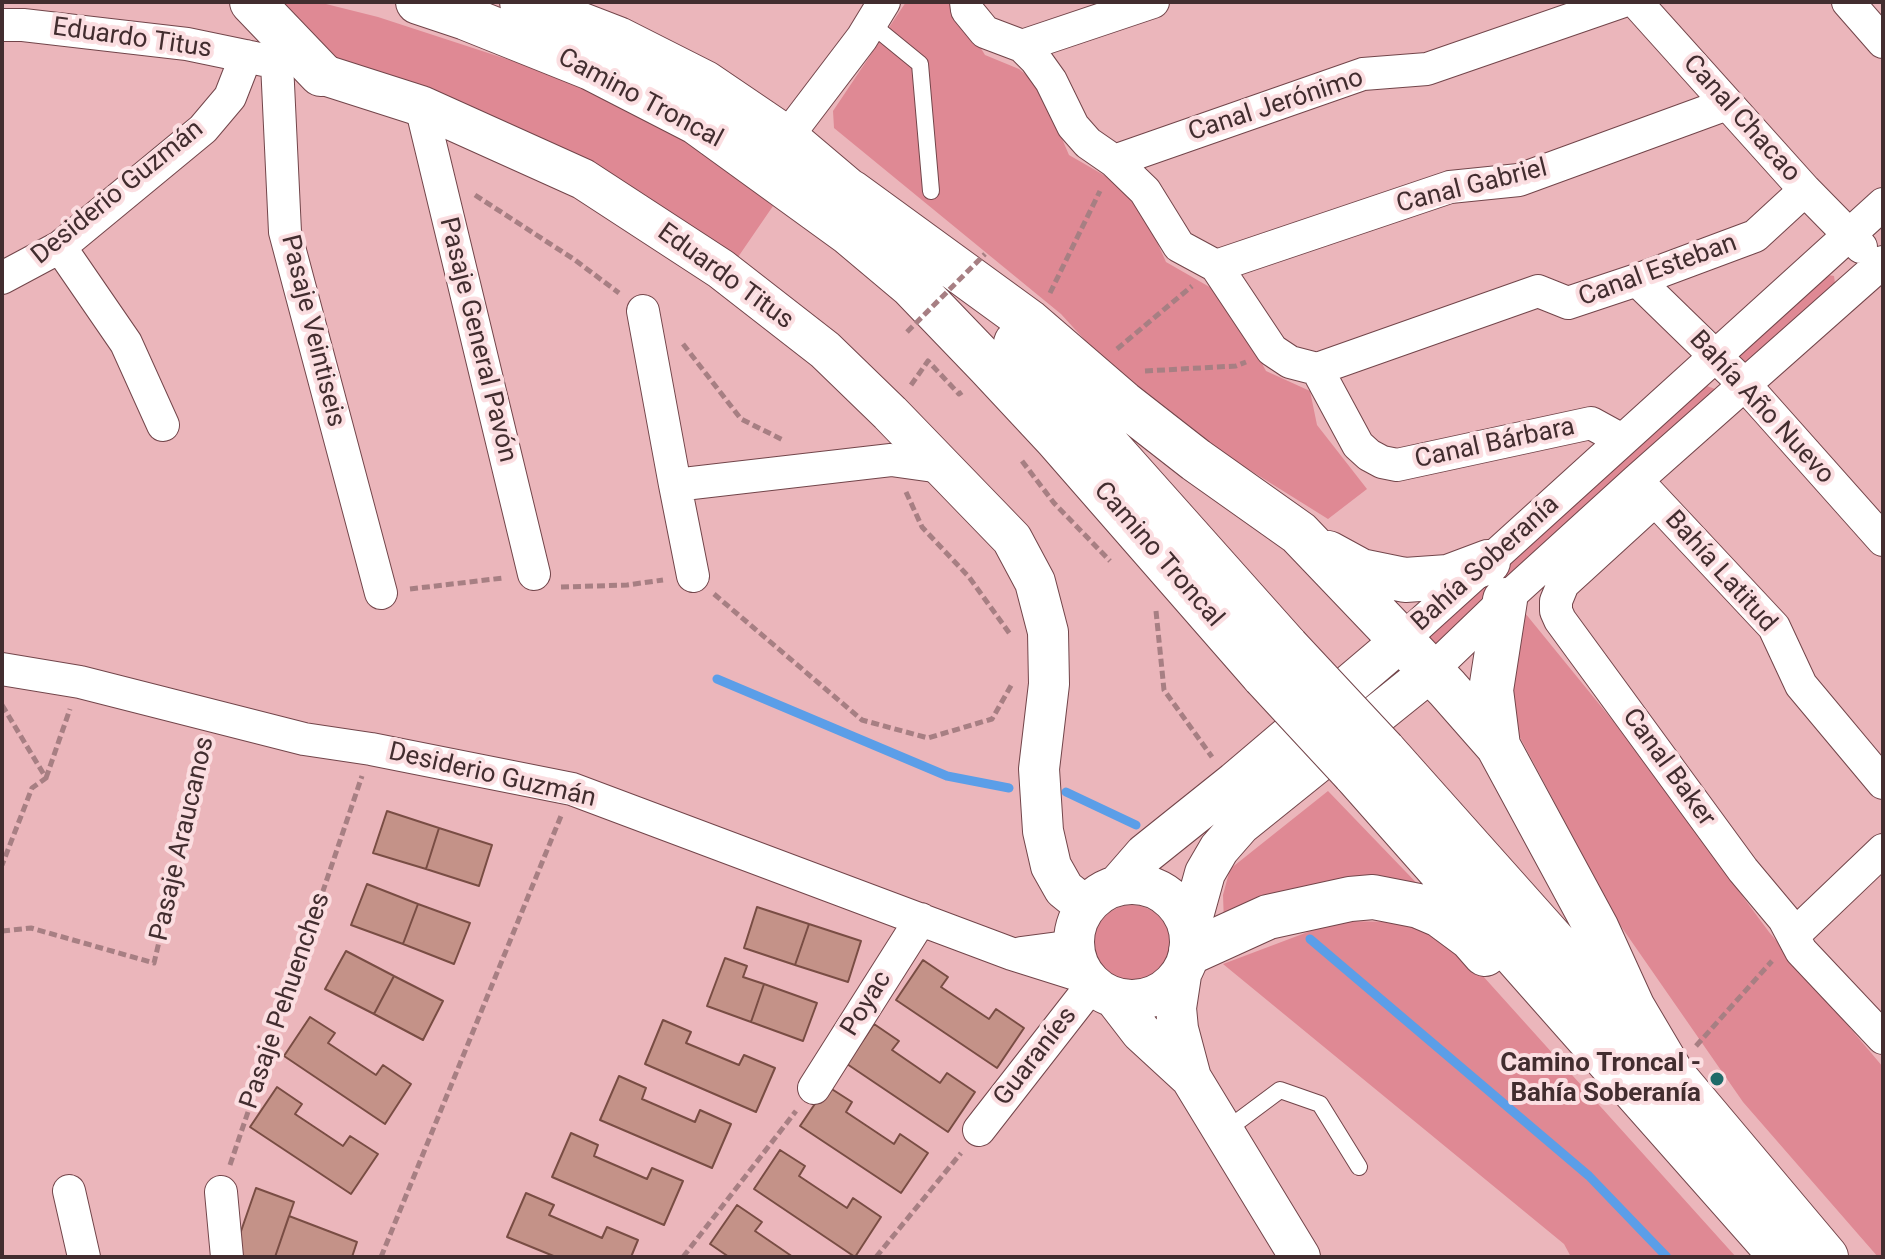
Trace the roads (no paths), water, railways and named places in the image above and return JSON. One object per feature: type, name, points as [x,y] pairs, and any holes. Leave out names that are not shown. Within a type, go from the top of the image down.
[{"type":"main road","points":[[252,2],[321,74]]},
{"type":"main road","name":"Camino Troncal","points":[[418,2],[591,68],[696,122],[849,233],[912,286],[1672,1074],[1826,1257]]},
{"type":"main road","name":"Camino Troncal","points":[[522,2],[618,39],[705,83],[786,138],[926,256],[1004,331],[1276,662]]},
{"type":"main road","points":[[851,192],[1028,321],[1171,441],[1341,562],[1383,577],[1428,580],[1459,574],[1496,581],[1491,690],[1498,746]]},
{"type":"main road","points":[[1299,533],[1498,746],[1597,929],[1633,1008],[1672,1074]]},
{"type":"main road","name":"Camino Troncal","points":[[1369,762],[1712,1178],[1782,1257]]},
{"type":"main road","points":[[1187,951],[1268,917],[1350,899],[1373,897],[1419,906],[1440,915],[1471,938],[1598,1074],[1658,1132],[1712,1178]]},
{"type":"street","points":[[966,2],[967,10],[985,32],[1022,46],[1036,60],[1051,81],[1073,126],[1088,143],[1114,161],[1145,191],[1179,246],[1216,266],[1272,350],[1290,362],[1317,369]]},
{"type":"street","points":[[1022,46],[1153,2]]},
{"type":"street","name":"Canal Jerónimo","points":[[1114,161],[1363,74],[1427,69],[1621,2]]},
{"type":"street","name":"Canal Chacao","points":[[1636,2],[1848,234]]},
{"type":"street","points":[[1848,2],[1883,42]]},
{"type":"street","points":[[786,138],[877,13]]},
{"type":"street","name":"Eduardo Titus","points":[[2,25],[187,44],[321,74],[421,106],[583,179],[721,269],[825,350],[1012,539],[1024,560],[1043,606],[1050,658],[1039,769],[1043,831],[1051,866],[1064,889],[1085,906]]},
{"type":"street","name":"Desiderio Guzmán","points":[[2,278],[60,247],[203,129],[230,97],[246,56]]},
{"type":"street","name":"Pasaje Veintiseis","points":[[277,63],[285,232],[381,593]]},
{"type":"street","name":"Canal Gabriel","points":[[1216,266],[1450,187],[1519,180],[1727,104]]},
{"type":"street","name":"Pasaje General Pavón","points":[[421,106],[534,574]]},
{"type":"street","name":"Canal Esteban","points":[[1317,369],[1538,291],[1568,303],[1637,280],[1755,236],[1805,190]]},
{"type":"street","name":"Bahía Soberanía","points":[[1187,951],[1205,873],[1219,849],[1240,825],[1496,581],[1622,440],[1883,204]]},
{"type":"street","name":"Bahía Soberanía","points":[[1496,581],[1646,490],[1745,385],[1882,264],[1848,234]]},
{"type":"street","points":[[60,247],[126,343],[163,425]]},
{"type":"street","name":"Bahía Año Nuevo","points":[[1637,280],[1745,385],[1883,540]]},
{"type":"street","points":[[643,311],[693,576]]},
{"type":"street","name":"Canal Bárbara","points":[[1317,369],[1358,445],[1382,462],[1397,465],[1591,423],[1622,440]]},
{"type":"street","points":[[675,485],[891,460],[941,467]]},
{"type":"street","name":"Bahía Latitud","points":[[1646,490],[1774,627],[1801,685],[1883,783]]},
{"type":"street","name":"Canal Baker","points":[[1646,490],[1563,584],[1556,601],[1556,611],[1743,870],[1784,919],[1801,951],[1883,1038]]},
{"type":"street","name":"Bahía Soberanía","points":[[1118,885],[1145,854],[1235,782],[1416,657]]},
{"type":"street","name":"Desiderio Guzmán","points":[[2,669],[80,682],[304,739],[371,749],[572,789],[1012,954],[1091,976]]},
{"type":"street","points":[[1794,935],[1883,850]]},
{"type":"street","points":[[1191,1078],[1141,1032],[1091,976],[1076,925],[1085,906],[1100,892],[1118,885],[1141,884],[1163,891],[1180,906],[1187,951],[1176,1008],[1178,1029],[1191,1078],[1300,1257]]},
{"type":"street","name":"Poyac","points":[[814,1088],[921,919]]},
{"type":"street","points":[[1091,976],[1141,1000],[1164,992],[1187,951]]},
{"type":"street","name":"Guaraníes","points":[[979,1130],[1091,976]]},
{"type":"street","points":[[69,1191],[84,1257]]},
{"type":"street","points":[[221,1192],[227,1257]]},
{"type":"lane","points":[[877,13],[920,64],[931,191]]},
{"type":"lane","points":[[1223,1132],[1280,1090],[1320,1104],[1359,1167]]},
{"type":"waterway","points":[[717,679],[947,776],[1009,788]]},
{"type":"waterway","points":[[1066,792],[1136,825]]},
{"type":"waterway","points":[[1310,939],[1589,1176],[1667,1257]]},
{"type":"place","name":"Camino Troncal - Bahía Soberanía","points":[[1717,1079]]}]
